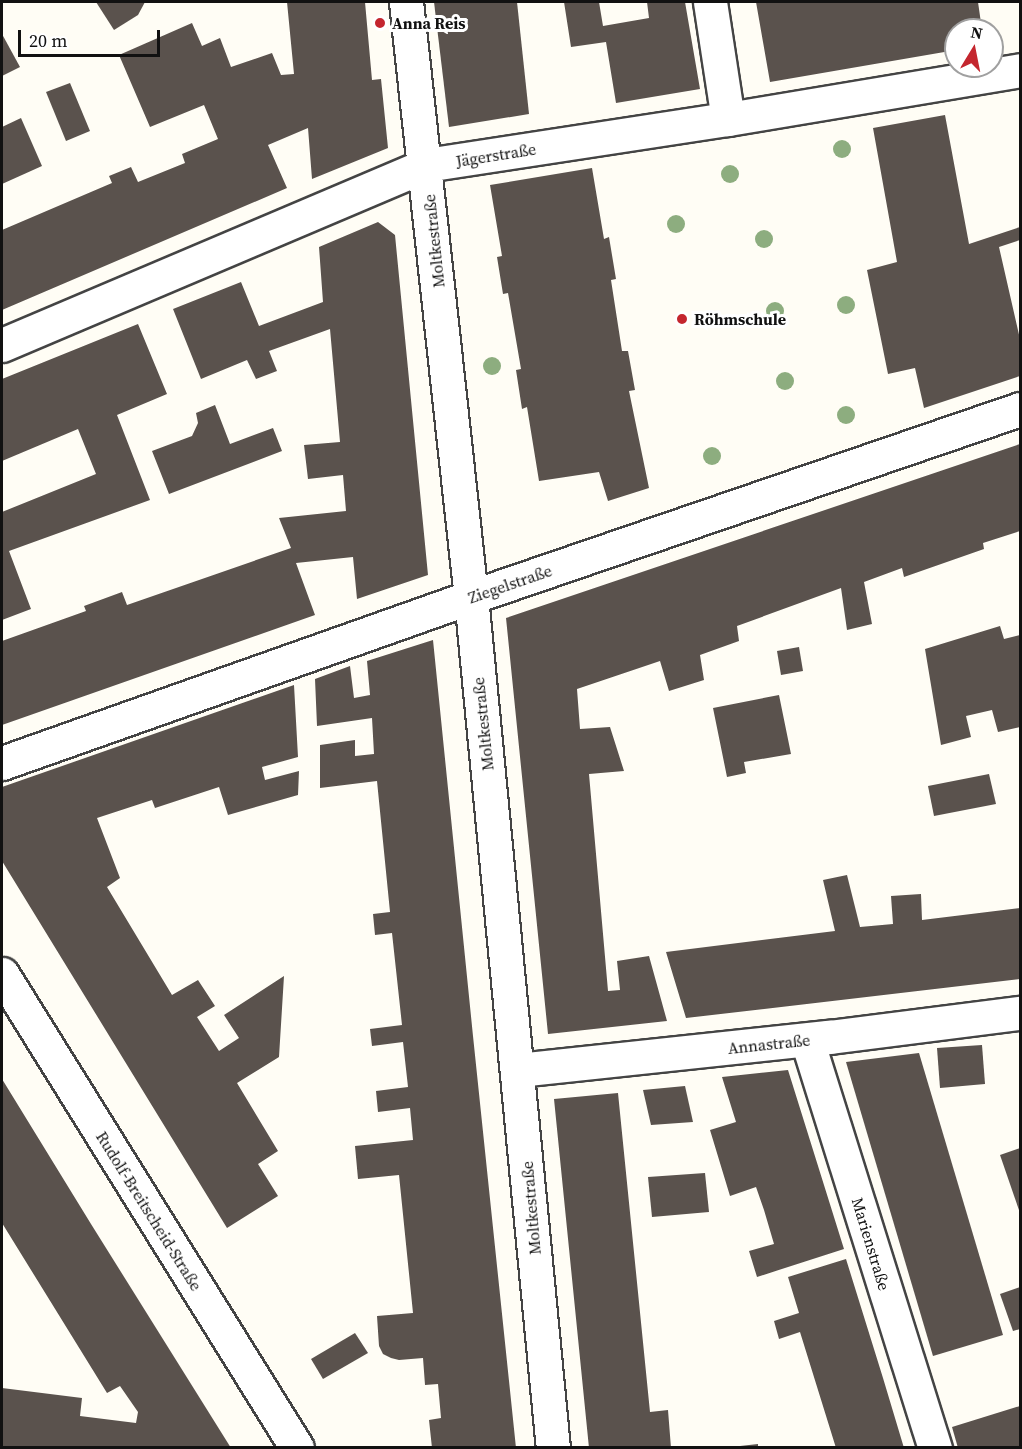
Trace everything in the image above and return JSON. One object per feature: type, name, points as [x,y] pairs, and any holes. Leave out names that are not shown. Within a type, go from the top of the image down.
[{"type":"street","name":"Moltkestraße","points":[[406,2],[426,165],[471,597],[553,1448]]},
{"type":"street","points":[[710,2],[728,119]]},
{"type":"street","name":"Jägerstraße","points":[[2,345],[426,165],[728,119],[1020,70]]},
{"type":"street","name":"Ziegelstraße","points":[[2,763],[471,597],[1020,409]]},
{"type":"street","name":"Rudolf-Breitscheid-Straße","points":[[2,974],[297,1448]]},
{"type":"street","name":"Annastraße","points":[[518,1070],[807,1040],[1020,1013]]},
{"type":"street","name":"Marienstraße","points":[[807,1040],[935,1448]]},
{"type":"building","points":[[96,2],[145,2],[138,15],[114,30]]},
{"type":"building","points":[[287,2],[365,2],[372,80],[381,79],[388,148],[312,179],[308,128],[268,145],[287,188],[2,310],[2,230],[112,183],[109,176],[131,167],[138,182],[185,163],[182,154],[218,139],[204,105],[150,127],[119,55],[192,23],[202,46],[220,38],[231,67],[272,53],[281,75],[294,74]]},
{"type":"building","points":[[434,2],[517,2],[529,114],[449,127]]},
{"type":"building","points":[[564,2],[599,2],[603,26],[649,18],[647,2],[685,2],[700,89],[616,103],[606,42],[571,47]]},
{"type":"building","points":[[756,2],[978,2],[980,18],[944,18],[944,52],[770,82]]},
{"type":"building","points":[[2,34],[20,67],[2,76]]},
{"type":"building","points":[[70,83],[90,131],[66,141],[46,92]]},
{"type":"building","points":[[945,115],[969,244],[1020,227],[1020,240],[999,247],[1020,339],[1020,376],[924,408],[915,368],[888,374],[867,270],[897,262],[873,128]]},
{"type":"building","points":[[21,118],[42,166],[2,184],[2,127]]},
{"type":"building","points":[[592,168],[604,239],[609,237],[616,279],[611,280],[622,351],[628,351],[635,390],[629,391],[649,488],[608,501],[599,472],[539,481],[527,407],[522,409],[516,370],[521,369],[508,293],[503,294],[497,257],[502,256],[490,185]]},
{"type":"building","points":[[378,222],[395,235],[428,575],[357,599],[353,557],[296,563],[315,615],[2,725],[2,641],[86,611],[84,606],[122,592],[127,605],[291,548],[279,518],[346,511],[343,475],[308,479],[304,445],[340,442],[330,329],[269,351],[277,371],[256,379],[247,360],[201,379],[173,309],[241,282],[259,326],[323,302],[319,247]]},
{"type":"building","points":[[138,324],[167,394],[117,415],[150,500],[9,551],[31,609],[2,620],[2,512],[96,474],[78,429],[2,461],[2,379]]},
{"type":"building","points":[[215,405],[230,444],[273,428],[282,451],[169,494],[152,451],[192,436],[198,423],[196,413]]},
{"type":"building","points":[[1020,444],[1020,531],[983,543],[984,549],[904,577],[902,568],[864,582],[872,624],[847,630],[841,588],[737,626],[739,641],[700,655],[704,680],[669,691],[660,661],[577,689],[580,729],[610,727],[624,771],[589,774],[608,991],[620,990],[617,961],[649,956],[667,1021],[548,1034],[506,618]]},
{"type":"building","points":[[1000,626],[1004,639],[1020,635],[1020,727],[998,732],[992,710],[966,716],[971,737],[941,745],[925,649]]},
{"type":"building","points":[[433,640],[516,1448],[432,1448],[429,1420],[441,1418],[438,1384],[425,1385],[423,1358],[399,1360],[391,1358],[383,1354],[379,1346],[377,1316],[413,1313],[399,1175],[358,1179],[355,1146],[413,1140],[410,1108],[378,1112],[376,1091],[408,1087],[403,1042],[372,1046],[370,1029],[402,1025],[392,933],[375,935],[373,914],[390,912],[377,781],[320,788],[320,745],[355,740],[355,756],[374,754],[372,718],[317,726],[315,679],[350,666],[354,698],[370,695],[367,661]]},
{"type":"building","points":[[799,647],[803,671],[781,675],[777,651]]},
{"type":"building","points":[[294,685],[298,757],[262,767],[265,780],[299,771],[298,795],[228,815],[219,787],[155,808],[152,800],[97,818],[120,878],[107,887],[172,995],[198,980],[215,1006],[197,1017],[219,1051],[239,1038],[224,1015],[284,976],[279,1057],[237,1083],[278,1151],[258,1164],[278,1196],[227,1228],[2,861],[2,787]]},
{"type":"building","points":[[779,695],[791,754],[744,762],[746,773],[727,777],[713,708]]},
{"type":"building","points":[[989,774],[996,804],[934,816],[928,786]]},
{"type":"building","points":[[847,875],[860,927],[893,924],[891,896],[921,894],[922,920],[1020,908],[1020,979],[686,1018],[666,952],[835,931],[823,880]]},
{"type":"building","points":[[982,1045],[985,1084],[940,1088],[937,1048]]},
{"type":"building","points":[[919,1053],[1003,1335],[933,1356],[846,1062]]},
{"type":"building","points":[[788,1070],[844,1249],[757,1277],[749,1251],[774,1244],[764,1210],[756,1187],[730,1196],[710,1130],[736,1122],[722,1077]]},
{"type":"building","points":[[2,1079],[231,1448],[2,1448],[2,1388],[82,1398],[80,1416],[136,1423],[138,1412],[120,1386],[107,1393],[2,1223]]},
{"type":"building","points":[[685,1086],[693,1122],[651,1125],[643,1090]]},
{"type":"building","points":[[618,1093],[650,1412],[668,1410],[671,1448],[589,1448],[554,1099]]},
{"type":"building","points":[[1020,1148],[1020,1213],[1000,1155]]},
{"type":"building","points":[[705,1173],[709,1212],[652,1217],[648,1177]]},
{"type":"building","points":[[846,1259],[904,1448],[836,1448],[800,1332],[779,1339],[774,1321],[799,1313],[788,1277]]},
{"type":"building","points":[[1020,1287],[1020,1329],[1013,1331],[1000,1294]]},
{"type":"building","points":[[355,1333],[368,1353],[323,1379],[311,1359]]},
{"type":"building","points":[[1020,1406],[1020,1448],[958,1448],[952,1427]]},
{"type":"building","points":[[758,1444],[758,1448],[740,1448],[740,1446]]},
{"type":"place","name":"Anna Reis","points":[[380,23]]},
{"type":"place","name":"Röhmschule","points":[[682,319]]}]
